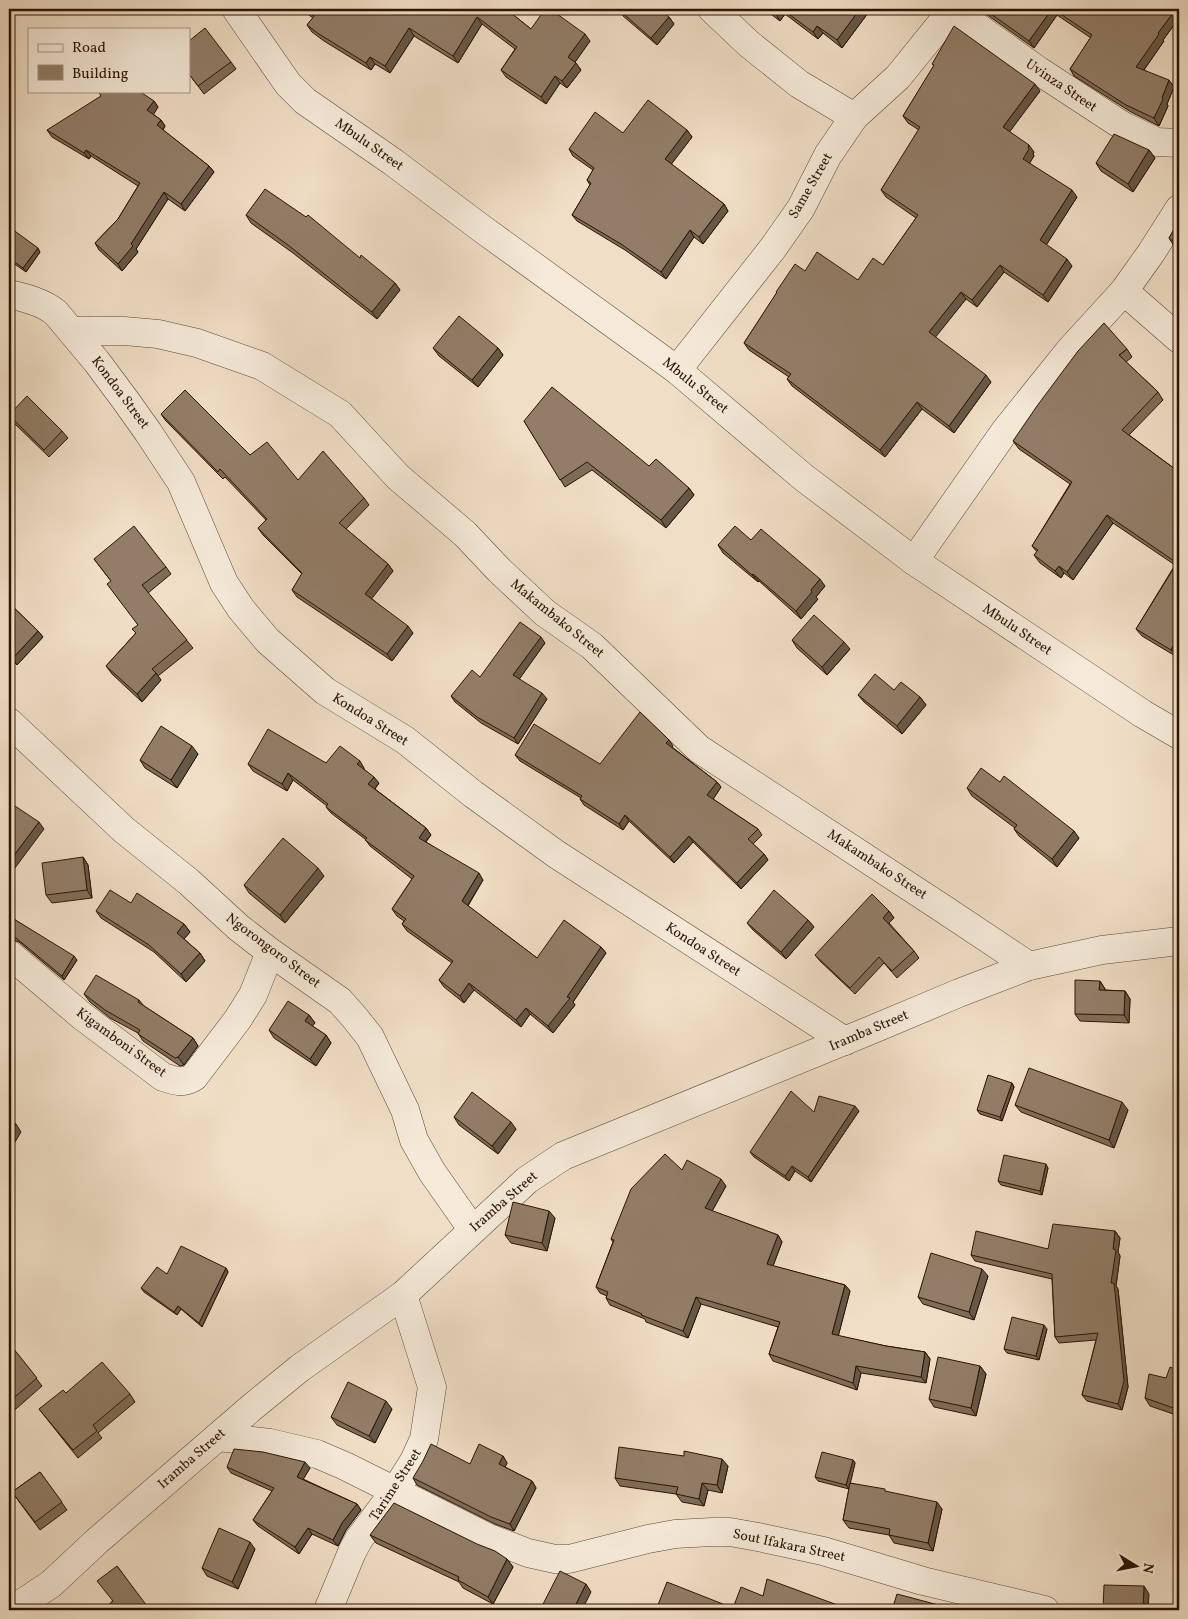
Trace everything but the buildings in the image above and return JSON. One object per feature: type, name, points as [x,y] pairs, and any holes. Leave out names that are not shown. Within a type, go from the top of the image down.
[{"type":"street","name":"Mbulu Street","points":[[236,9],[288,84],[306,100],[677,370],[803,477],[914,561],[1143,714],[1179,735]]},
{"type":"street","points":[[712,9],[749,44],[799,84],[854,117]]},
{"type":"street","name":"Same Street","points":[[677,370],[773,248],[801,208],[828,156],[854,117],[898,77],[952,9]]},
{"type":"street","name":"Uvinza Street","points":[[952,9],[1039,71],[1123,126],[1157,142],[1179,142]]},
{"type":"street","points":[[914,561],[1005,431],[1070,350],[1124,291],[1179,209]]},
{"type":"street","points":[[1124,291],[1179,340]]},
{"type":"street","name":"Kondoa Street","points":[[9,294],[50,308],[71,331],[126,401],[181,482],[224,584],[241,609],[268,641],[325,691],[405,740],[474,794],[556,854],[845,1041]]},
{"type":"street","name":"Makambako Street","points":[[71,331],[124,331],[158,334],[198,343],[262,366],[340,414],[398,477],[465,534],[505,576],[545,613],[592,646],[699,749],[1029,966]]},
{"type":"street","name":"Ngorongoro Street","points":[[9,722],[124,830],[189,882],[270,952],[340,1001],[370,1037],[405,1110],[414,1140],[432,1172],[472,1229]]},
{"type":"street","name":"Iramba Street","points":[[12,1610],[51,1584],[97,1541],[300,1368],[403,1295],[526,1180],[563,1156],[1029,966],[1102,950],[1179,941]]},
{"type":"street","name":"Kigamboni Street","points":[[9,954],[90,1022],[163,1077],[178,1082],[187,1081],[194,1077],[238,1019],[253,995],[270,952]]},
{"type":"street","name":"Tarime Street","points":[[338,1607],[338,1583],[356,1546],[395,1491],[414,1461],[424,1439],[432,1387],[403,1295]]},
{"type":"street","name":"Sout Ifakara Street","points":[[218,1437],[270,1443],[317,1454],[345,1466],[489,1538],[528,1553],[555,1559],[569,1559],[675,1534],[730,1532],[823,1551],[923,1581],[1045,1610]]}]
